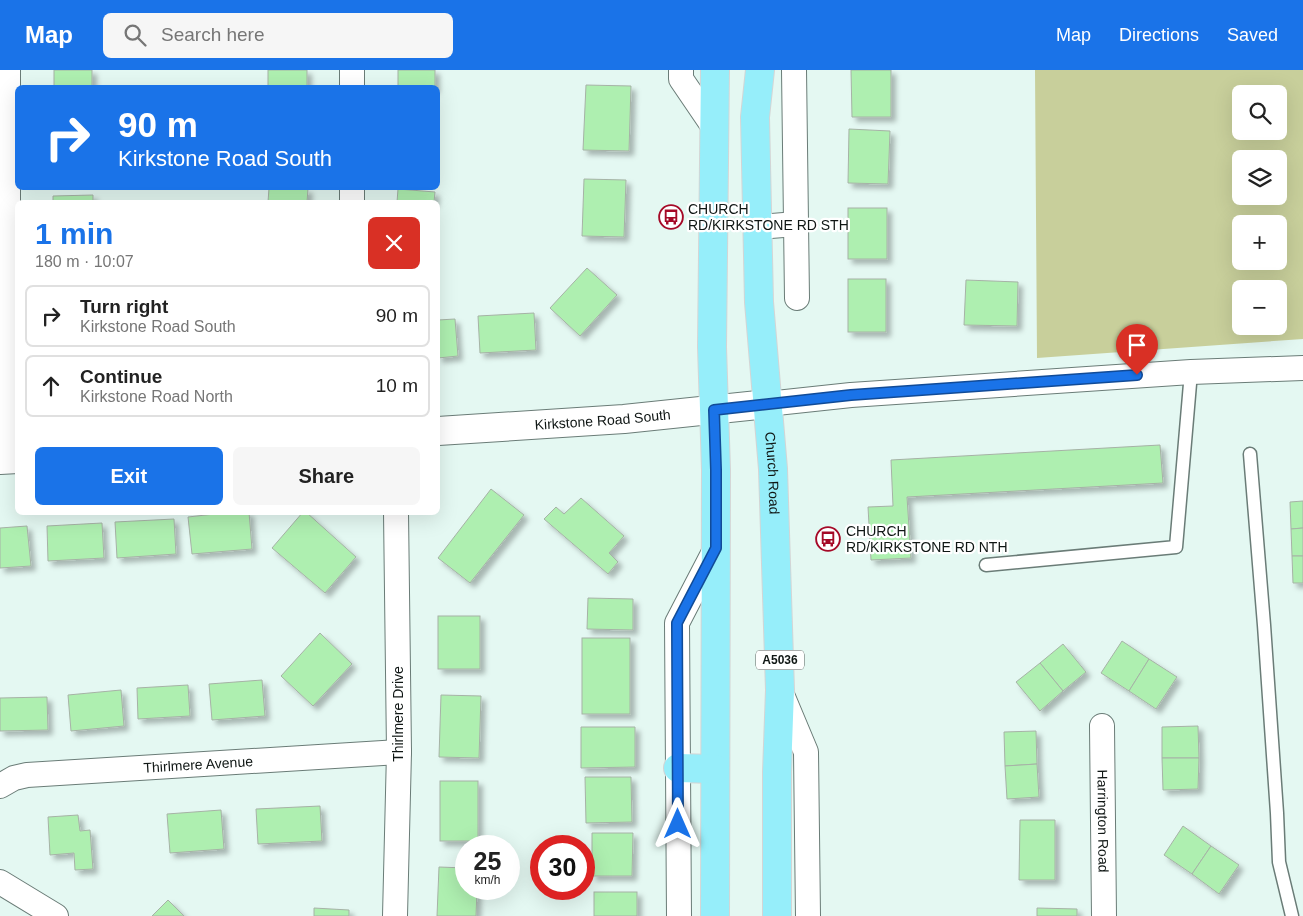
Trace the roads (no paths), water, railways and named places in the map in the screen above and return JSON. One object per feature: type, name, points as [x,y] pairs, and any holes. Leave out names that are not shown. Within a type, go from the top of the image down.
[{"type":"highway","points":[[715,70],[712,346],[716,470],[715,916]]},
{"type":"highway","name":"Church Road","points":[[760,70],[755,117],[759,302],[773,469],[780,690],[777,772],[777,916]]},
{"type":"highway","points":[[678,768],[715,769]]},
{"type":"street","points":[[8,70],[9,460]]},
{"type":"street","points":[[352,70],[352,85]]},
{"type":"street","points":[[681,70],[681,79],[715,129]]},
{"type":"street","points":[[794,70],[797,298]]},
{"type":"street","points":[[758,227],[796,224]]},
{"type":"street","points":[[767,404],[851,395],[1191,372],[1303,368]]},
{"type":"street","name":"Kirkstone Road South","points":[[440,431],[624,419],[767,404]]},
{"type":"street","name":"Thirlmere Drive","points":[[396,515],[399,752],[396,916]]},
{"type":"street","points":[[679,916],[677,623],[716,548]]},
{"type":"street","name":"Church Road","points":[[780,690],[806,752],[808,916]]},
{"type":"street","name":"Harrington Road","points":[[1102,726],[1104,916]]},
{"type":"street","name":"Thirlmere Avenue","points":[[0,786],[14,778],[26,775],[399,752]]},
{"type":"street","points":[[0,882],[56,916]]},
{"type":"lane","points":[[986,565],[1176,547],[1191,372]]},
{"type":"lane","points":[[1250,454],[1266,645],[1277,813],[1278,862],[1292,916]]},
{"type":"place","name":"CHURCH RD/KIRKSTONE RD STH","points":[[671,217]]},
{"type":"place","name":"CHURCH RD/KIRKSTONE RD NTH","points":[[828,539]]}]
